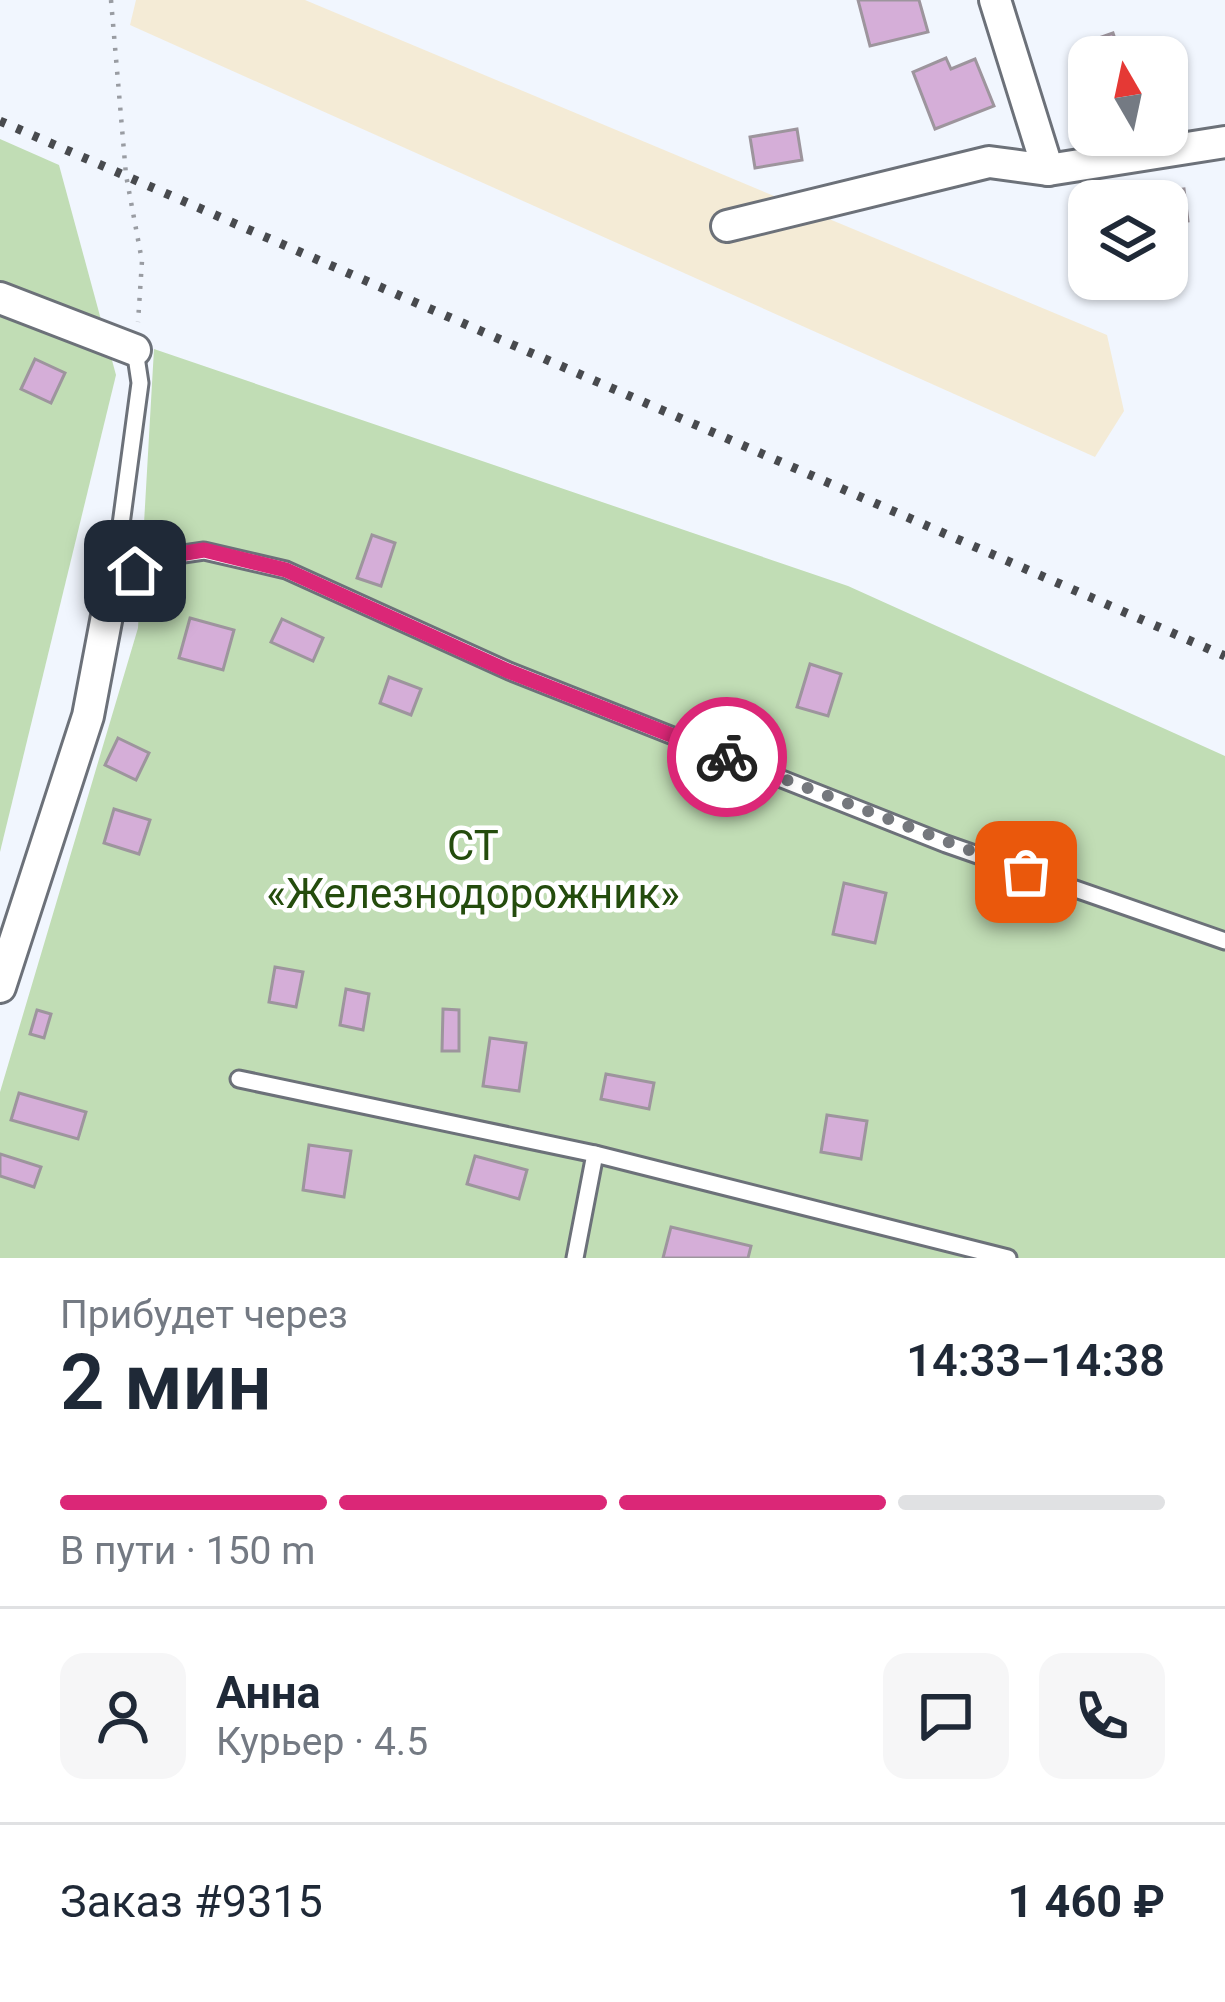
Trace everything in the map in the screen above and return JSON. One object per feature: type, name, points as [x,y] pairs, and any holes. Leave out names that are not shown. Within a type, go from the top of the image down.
[{"type":"street","points":[[995,0],[1048,170]]},
{"type":"street","points":[[727,226],[989,162],[1048,170],[1225,142]]},
{"type":"street","points":[[0,298],[136,350]]},
{"type":"street","points":[[0,987],[88,716],[113,584]]},
{"type":"lane","points":[[113,584],[140,383],[136,350]]},
{"type":"lane","points":[[113,584],[156,558],[204,550],[286,570],[530,680],[946,844],[1225,941]]},
{"type":"lane","points":[[239,1079],[596,1154],[1008,1258]]},
{"type":"lane","points":[[575,1258],[596,1154]]},
{"type":"path","points":[[111,0],[126,176],[142,261],[136,350]]},
{"type":"shaded area","points":[[136,0],[305,0],[1107,335],[1124,411],[1095,457],[130,25]]},
{"type":"green space","points":[[0,139],[59,165],[116,375],[0,852]]},
{"type":"green space","name":"СТ «Железнодорожник»","points":[[154,349],[848,586],[1225,756],[1225,1258],[0,1258],[0,1092],[138,628]]},
{"type":"building","points":[[858,0],[919,0],[928,32],[870,46]]},
{"type":"building","points":[[946,58],[951,69],[975,59],[994,106],[935,129],[913,72]]},
{"type":"building","points":[[797,129],[802,160],[755,168],[750,137]]},
{"type":"building","points":[[35,359],[65,373],[51,403],[21,389]]},
{"type":"building","points":[[372,535],[395,543],[381,586],[357,578]]},
{"type":"building","points":[[190,618],[234,630],[223,670],[179,658]]},
{"type":"building","points":[[282,619],[323,638],[313,661],[271,642]]},
{"type":"building","points":[[810,664],[841,674],[828,716],[797,707]]},
{"type":"building","points":[[389,677],[421,689],[411,715],[380,703]]},
{"type":"building","points":[[118,738],[149,753],[136,780],[105,765]]},
{"type":"building","points":[[114,809],[150,820],[139,854],[104,843]]},
{"type":"building","points":[[844,883],[886,893],[875,943],[833,934]]},
{"type":"building","points":[[275,967],[303,972],[296,1007],[269,1002]]},
{"type":"building","points":[[346,989],[369,994],[363,1030],[340,1025]]},
{"type":"building","points":[[443,1009],[459,1010],[459,1051],[442,1051]]},
{"type":"building","points":[[37,1010],[51,1014],[44,1038],[30,1034]]},
{"type":"building","points":[[490,1038],[526,1043],[519,1091],[483,1086]]},
{"type":"building","points":[[606,1074],[654,1083],[649,1109],[601,1099]]},
{"type":"building","points":[[19,1093],[86,1112],[78,1139],[11,1120]]},
{"type":"building","points":[[827,1115],[867,1121],[861,1159],[821,1152]]},
{"type":"building","points":[[309,1145],[351,1151],[344,1197],[303,1190]]},
{"type":"building","points":[[0,1154],[41,1167],[34,1187],[0,1176]]},
{"type":"building","points":[[475,1156],[527,1170],[519,1199],[467,1184]]},
{"type":"building","points":[[671,1227],[751,1246],[748,1258],[663,1258]]},
{"type":"railway","points":[[0,121],[1225,656]]},
{"type":"way so far","points":[[727,757],[1026,872]]},
{"type":"route","points":[[135,571],[156,558],[204,550],[286,570],[508,671],[727,757]]}]
